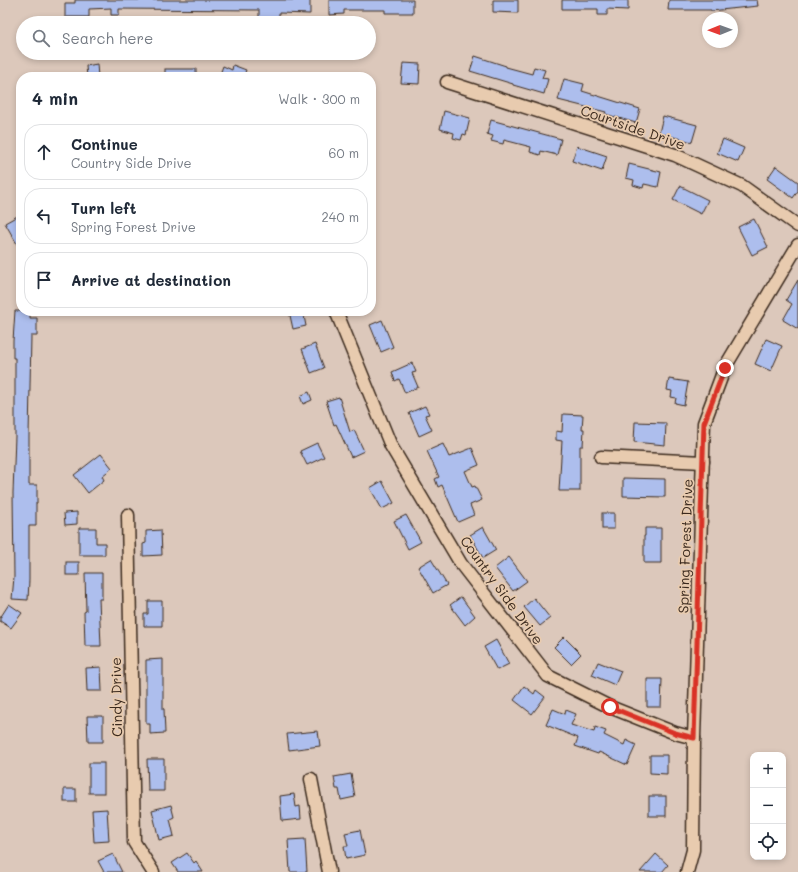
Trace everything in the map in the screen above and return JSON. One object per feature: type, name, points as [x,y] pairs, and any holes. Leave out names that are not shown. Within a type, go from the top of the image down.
[{"type":"street","name":"Courtside Drive","points":[[447,82],[675,155],[742,186],[798,226]]},
{"type":"street","name":"Spring Forest Drive","points":[[687,872],[693,850],[694,738],[704,423],[725,368],[798,245]]},
{"type":"street","name":"Country Side Drive","points":[[338,316],[391,446],[461,564],[548,676],[610,707],[675,733],[694,738]]},
{"type":"street","points":[[601,457],[703,462]]},
{"type":"street","name":"Cindy Drive","points":[[128,515],[134,842],[153,872]]},
{"type":"street","points":[[311,779],[329,872]]},
{"type":"building","points":[[75,0],[310,0],[310,14],[279,13],[279,16],[259,16],[259,10],[119,9],[119,15],[111,15],[111,8],[89,9],[89,16],[65,16],[65,3],[75,3]]},
{"type":"building","points":[[329,0],[413,0],[413,13],[385,13],[385,10],[344,10],[344,14],[329,15]]},
{"type":"building","points":[[493,0],[518,0],[518,13],[493,12]]},
{"type":"building","points":[[562,0],[628,0],[628,10],[607,9],[607,15],[598,15],[598,9],[562,9]]},
{"type":"building","points":[[669,0],[757,0],[758,6],[711,11],[668,10]]},
{"type":"building","points":[[475,56],[532,74],[534,67],[545,70],[542,78],[548,79],[544,94],[470,71]]},
{"type":"building","points":[[403,63],[420,64],[419,84],[401,83]]},
{"type":"building","points":[[97,64],[98,72],[87,72],[86,66]]},
{"type":"building","points":[[233,65],[246,70],[245,72],[221,72],[223,66],[232,70]]},
{"type":"building","points":[[165,69],[196,69],[196,72],[165,72]]},
{"type":"building","points":[[564,79],[584,84],[582,91],[640,109],[636,123],[605,114],[606,112],[558,100]]},
{"type":"building","points":[[444,111],[470,118],[466,135],[463,134],[461,140],[453,138],[454,133],[440,129]]},
{"type":"building","points":[[663,116],[697,125],[692,142],[659,133]]},
{"type":"building","points":[[491,120],[561,139],[557,155],[541,151],[540,155],[530,152],[531,147],[504,140],[503,144],[491,141],[493,136],[487,134]]},
{"type":"building","points":[[723,139],[744,148],[738,162],[717,153]]},
{"type":"building","points":[[577,146],[607,156],[602,171],[572,161]]},
{"type":"building","points":[[629,164],[661,172],[658,187],[644,184],[643,188],[633,185],[634,180],[626,178]]},
{"type":"building","points":[[776,166],[798,182],[798,191],[793,198],[767,179]]},
{"type":"building","points":[[680,186],[708,200],[701,214],[673,200]]},
{"type":"building","points":[[16,217],[16,242],[5,223]]},
{"type":"building","points":[[754,219],[768,247],[752,255],[738,227]]},
{"type":"building","points":[[798,280],[798,329],[783,320],[792,304],[786,300]]},
{"type":"building","points":[[15,311],[16,316],[30,316],[30,318],[37,318],[37,336],[31,336],[29,485],[37,485],[37,503],[36,526],[29,526],[28,600],[12,599],[14,577],[13,493],[15,436],[15,358],[13,358]]},
{"type":"building","points":[[290,316],[304,316],[306,326],[293,329]]},
{"type":"building","points":[[382,320],[393,347],[381,352],[370,325]]},
{"type":"building","points":[[766,339],[782,346],[771,371],[755,364]]},
{"type":"building","points":[[315,344],[324,368],[311,373],[302,349]]},
{"type":"building","points":[[412,363],[416,372],[412,373],[418,387],[405,393],[399,379],[395,381],[392,372]]},
{"type":"building","points":[[669,379],[688,382],[684,405],[675,403],[676,398],[671,397],[672,391],[667,390]]},
{"type":"building","points":[[309,392],[312,400],[303,404],[300,396]]},
{"type":"building","points":[[339,397],[350,432],[354,430],[364,451],[351,457],[336,424],[334,425],[326,401]]},
{"type":"building","points":[[425,406],[429,414],[425,415],[432,430],[419,436],[409,413]]},
{"type":"building","points":[[563,414],[583,415],[583,446],[580,446],[580,491],[559,491],[562,441],[556,440],[556,431],[562,432]]},
{"type":"building","points":[[635,422],[666,423],[665,445],[634,442]]},
{"type":"building","points":[[317,443],[324,457],[307,465],[300,451]]},
{"type":"building","points":[[443,444],[449,457],[472,448],[479,465],[465,471],[472,487],[475,486],[482,500],[470,505],[474,515],[458,522],[442,485],[438,487],[435,479],[439,477],[427,451]]},
{"type":"building","points":[[101,454],[112,468],[102,476],[104,480],[88,493],[74,475]]},
{"type":"building","points":[[623,478],[665,479],[665,497],[623,496]]},
{"type":"building","points":[[382,481],[394,503],[382,509],[370,488]]},
{"type":"building","points":[[77,512],[77,524],[65,525],[64,513]]},
{"type":"building","points":[[602,513],[614,513],[614,529],[602,529]]},
{"type":"building","points":[[406,515],[421,542],[408,549],[394,521]]},
{"type":"building","points":[[483,527],[496,550],[483,558],[470,535]]},
{"type":"building","points":[[79,528],[96,528],[96,543],[105,543],[105,555],[79,555]]},
{"type":"building","points":[[645,528],[661,528],[661,563],[644,563]]},
{"type":"building","points":[[161,530],[162,555],[143,556],[143,544],[146,543],[146,531]]},
{"type":"building","points":[[509,557],[527,581],[513,591],[495,568]]},
{"type":"building","points":[[431,559],[447,585],[433,593],[418,567]]},
{"type":"building","points":[[66,562],[79,562],[79,575],[66,575]]},
{"type":"building","points":[[85,573],[102,573],[102,599],[99,599],[101,646],[85,646]]},
{"type":"building","points":[[461,597],[475,616],[465,625],[450,605]]},
{"type":"building","points":[[534,598],[550,618],[540,626],[524,607]]},
{"type":"building","points":[[148,601],[162,601],[162,626],[144,626],[144,614],[148,614]]},
{"type":"building","points":[[9,604],[22,613],[11,628],[0,621],[0,618]]},
{"type":"building","points":[[564,637],[581,654],[571,664],[554,647]]},
{"type":"building","points":[[496,640],[509,664],[497,670],[484,647]]},
{"type":"building","points":[[163,659],[163,709],[165,733],[150,734],[150,724],[146,724],[146,660]]},
{"type":"building","points":[[598,662],[621,671],[615,685],[592,675]]},
{"type":"building","points":[[101,667],[102,691],[87,691],[86,668]]},
{"type":"building","points":[[647,679],[662,679],[661,707],[647,707]]},
{"type":"building","points":[[524,686],[534,694],[536,690],[545,697],[532,714],[514,700]]},
{"type":"building","points":[[553,709],[565,714],[566,710],[576,714],[571,725],[594,732],[595,727],[606,731],[604,735],[624,745],[626,740],[636,745],[627,765],[599,752],[598,754],[575,746],[578,738],[546,725]]},
{"type":"building","points":[[87,716],[103,716],[103,742],[88,742]]},
{"type":"building","points":[[318,731],[320,746],[289,750],[287,734]]},
{"type":"building","points":[[650,755],[667,755],[667,774],[650,773]]},
{"type":"building","points":[[147,759],[164,759],[164,791],[148,791]]},
{"type":"building","points":[[89,763],[104,763],[104,793],[89,793]]},
{"type":"building","points":[[351,774],[355,797],[341,800],[339,789],[336,789],[334,777]]},
{"type":"building","points":[[64,789],[76,789],[76,802],[64,802]]},
{"type":"building","points":[[294,794],[296,807],[300,806],[301,819],[282,821],[280,796]]},
{"type":"building","points":[[649,796],[666,796],[666,816],[649,816]]},
{"type":"building","points":[[171,805],[174,817],[170,819],[174,836],[159,840],[152,810]]},
{"type":"building","points":[[107,809],[109,841],[94,842],[92,810]]},
{"type":"building","points":[[360,830],[365,855],[346,859],[344,846],[348,846],[345,833]]},
{"type":"building","points":[[305,839],[307,872],[290,872],[288,840]]},
{"type":"building","points":[[187,853],[194,863],[196,861],[203,872],[178,872],[172,863]]},
{"type":"building","points":[[113,854],[122,872],[104,872],[98,861]]},
{"type":"building","points":[[656,854],[668,865],[662,872],[640,872]]},
{"type":"route","points":[[610,707],[675,733],[694,738],[704,423],[725,368]]}]
